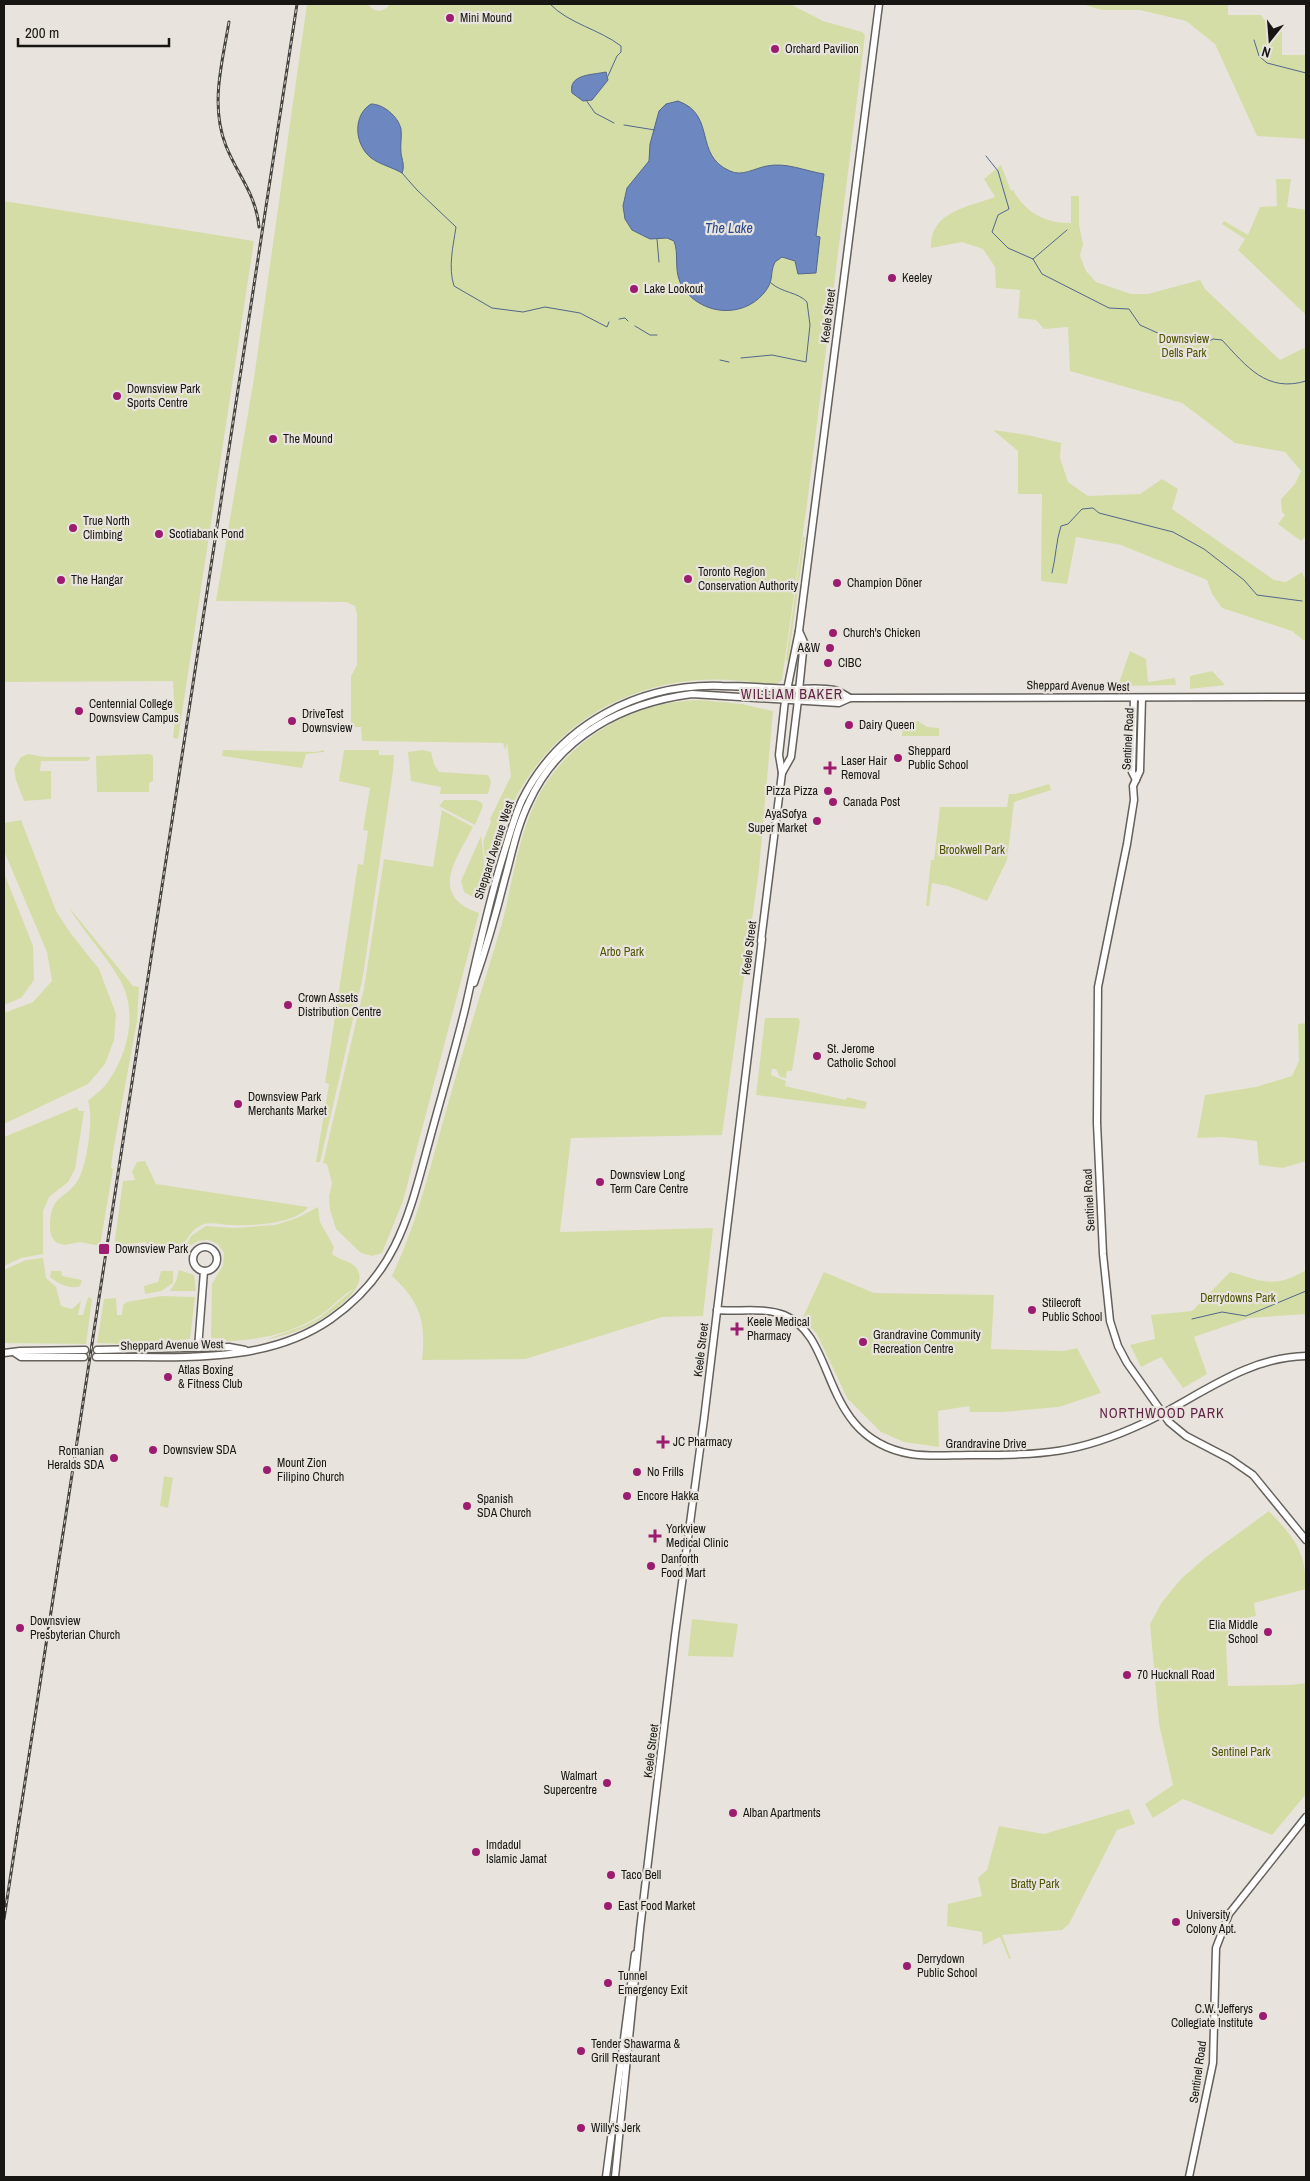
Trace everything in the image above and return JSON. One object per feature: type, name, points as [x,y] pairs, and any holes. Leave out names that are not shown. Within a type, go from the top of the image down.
[{"type":"main road","name":"Keele Street","points":[[615,2177],[640,1929],[688,1524],[717,1310],[782,773],[779,755],[785,700],[795,641],[799,631],[879,4]]},
{"type":"main road","name":"Keele Street","points":[[782,773],[791,757],[800,689],[804,642],[799,631]]},
{"type":"main road","name":"Sheppard Avenue West","points":[[248,1350],[198,1348],[96,1353],[231,1355],[290,1341],[318,1327],[351,1304],[377,1277],[407,1221],[465,1008],[485,918],[514,821],[522,801],[539,772],[562,745],[601,715],[620,705],[659,691],[713,685],[835,690],[850,698]]},
{"type":"main road","name":"Sheppard Avenue West","points":[[465,1008],[489,939],[521,822],[539,784],[567,749],[603,721],[635,706],[669,697],[692,694],[839,703],[850,698],[1306,697]]},
{"type":"main road","name":"Sentinel Road","points":[[1134,698],[1132,772],[1136,780]]},
{"type":"main road","name":"Sentinel Road","points":[[1142,698],[1140,771],[1136,780],[1127,844],[1098,987],[1097,1123],[1099,1190],[1107,1303],[1112,1326],[1127,1363],[1169,1422],[1186,1436],[1230,1459],[1253,1475],[1306,1540]]},
{"type":"main road","points":[[198,1348],[204,1271]]},
{"type":"main road","name":"Grandravine Drive","points":[[717,1310],[773,1312],[796,1322],[814,1344],[843,1409],[855,1424],[870,1437],[901,1452],[922,1455],[1038,1455],[1064,1452],[1107,1440],[1256,1365],[1281,1358],[1306,1356]]},
{"type":"main road","points":[[4,1353],[20,1351],[84,1353]]},
{"type":"main road","name":"Sentinel Road","points":[[1189,2177],[1213,2063],[1216,1948],[1229,1914],[1306,1817]]},
{"type":"main road","name":"Keele Street","points":[[606,2177],[632,1969],[640,1929]]},
{"type":"green space","points":[[307,4],[368,4],[373,9],[379,11],[385,9],[390,4],[790,4],[823,21],[862,32],[865,35],[807,504],[782,680],[775,685],[718,680],[699,680],[669,684],[640,692],[613,703],[588,717],[565,735],[545,755],[527,779],[512,805],[504,824],[488,882],[483,842],[491,822],[490,819],[511,776],[507,743],[505,750],[503,743],[362,741],[361,727],[351,727],[351,676],[357,665],[357,614],[355,606],[346,602],[216,601],[254,378]]},
{"type":"green space","points":[[1082,4],[1228,4],[1228,15],[1261,15],[1268,25],[1282,27],[1282,55],[1306,55],[1306,139],[1257,136],[1215,44],[1186,21],[1140,10],[1102,10]]},
{"type":"green space","name":"Downsview Dells Park","points":[[1001,165],[1011,191],[1013,190],[1030,211],[1045,219],[1071,223],[1071,196],[1079,196],[1079,225],[1083,244],[1080,256],[1086,271],[1096,282],[1131,294],[1148,294],[1200,280],[1205,289],[1280,360],[1306,347],[1306,536],[1301,541],[1278,524],[1285,515],[1282,512],[1281,499],[1295,484],[1301,471],[1285,452],[1235,443],[1182,403],[1070,371],[1068,327],[1044,329],[1036,320],[1018,318],[1020,290],[996,288],[995,267],[983,249],[962,242],[931,248],[932,236],[936,226],[943,219],[962,208],[995,197],[984,179]]},
{"type":"green space","points":[[1276,179],[1291,179],[1287,207],[1306,210],[1306,315],[1238,250],[1245,239],[1222,224],[1224,221],[1248,235],[1260,207],[1277,206]]},
{"type":"green space","name":"Downsview Park Sports Centre","points":[[4,201],[254,241],[178,739],[173,738],[175,719],[173,681],[4,682]]},
{"type":"green space","points":[[993,430],[1028,435],[1061,443],[1060,458],[1068,482],[1088,496],[1140,494],[1162,479],[1178,489],[1172,509],[1274,580],[1286,582],[1302,572],[1306,581],[1306,638],[1304,641],[1292,631],[1222,608],[1212,594],[1207,580],[1121,545],[1076,537],[1067,584],[1041,581],[1042,494],[1018,494],[1018,451]]},
{"type":"green space","points":[[803,537],[805,537],[788,662],[786,660]]},
{"type":"green space","points":[[1130,651],[1146,659],[1148,682],[1175,678],[1176,685],[1118,686]]},
{"type":"green space","points":[[1212,671],[1225,685],[1190,689],[1190,676]]},
{"type":"green space","name":"Arbo Park","points":[[700,700],[742,704],[773,711],[759,870],[722,1135],[571,1138],[560,1232],[713,1228],[703,1316],[662,1317],[525,1359],[422,1360],[423,1335],[419,1314],[409,1295],[392,1276],[423,1192],[502,923],[519,849],[530,814],[548,780],[578,747],[596,733],[635,713],[656,706]]},
{"type":"green space","points":[[918,721],[927,727],[939,728],[939,736],[902,736],[903,723]]},
{"type":"green space","points":[[223,750],[315,752],[324,750],[324,752],[306,754],[302,768],[222,756]]},
{"type":"green space","points":[[344,750],[379,750],[379,755],[394,755],[393,771],[363,976],[320,1162],[316,1162],[329,1084],[325,1083],[358,864],[363,865],[368,831],[363,830],[370,788],[339,781]]},
{"type":"green space","points":[[423,750],[431,752],[434,764],[439,772],[488,775],[491,782],[488,794],[440,794],[441,787],[411,781],[408,752]]},
{"type":"green space","points":[[28,754],[44,757],[90,757],[90,759],[87,761],[41,761],[40,771],[51,771],[51,799],[24,801],[14,769],[21,757]]},
{"type":"green space","points":[[150,754],[153,756],[153,781],[149,783],[149,792],[97,792],[96,756]]},
{"type":"green space","name":"Brookwell Park","points":[[1049,784],[1051,790],[1014,802],[1007,860],[987,901],[948,886],[932,883],[929,906],[926,906],[940,807],[1007,807],[1009,794]]},
{"type":"green space","points":[[444,800],[476,800],[482,803],[483,806],[475,825],[439,806]]},
{"type":"green space","points":[[442,810],[473,827],[454,864],[450,876],[450,887],[454,897],[463,905],[479,913],[403,1201],[382,1253],[372,1256],[361,1253],[336,1229],[330,1210],[329,1196],[332,1183],[327,1164],[323,1163],[364,988],[384,859],[433,867]]},
{"type":"green space","points":[[21,820],[56,911],[71,934],[99,969],[116,1014],[114,1040],[105,1064],[88,1084],[4,1124],[4,1013],[33,1002],[52,981],[47,952],[4,851],[4,823]]},
{"type":"green space","points":[[481,836],[487,883],[483,897],[478,900],[464,892],[461,881]]},
{"type":"green space","points":[[4,873],[33,946],[34,980],[21,998],[4,1005]]},
{"type":"green space","points":[[68,906],[133,986],[139,987],[137,1021],[113,1152],[111,1168],[113,1169],[100,1246],[80,1242],[65,1245],[57,1243],[51,1233],[51,1215],[53,1207],[76,1184],[83,1169],[90,1127],[88,1101],[107,1083],[122,1056],[129,1030],[128,1003],[125,990],[119,978]]},
{"type":"green space","points":[[765,1018],[798,1018],[800,1021],[792,1071],[787,1071],[786,1078],[780,1077],[776,1069],[772,1069],[771,1075],[786,1081],[785,1086],[846,1100],[847,1097],[867,1102],[865,1109],[756,1095]]},
{"type":"green space","points":[[1306,1023],[1306,1161],[1283,1168],[1259,1165],[1257,1141],[1223,1137],[1197,1138],[1205,1095],[1256,1087],[1292,1076],[1299,1061],[1298,1024]]},
{"type":"green space","points":[[77,1107],[79,1111],[84,1111],[75,1169],[68,1182],[49,1197],[43,1211],[43,1254],[21,1258],[4,1266],[4,1137]]},
{"type":"green space","points":[[145,1161],[156,1184],[308,1207],[294,1217],[273,1223],[240,1225],[204,1224],[193,1231],[181,1249],[146,1244],[145,1242],[114,1246],[123,1181],[135,1180],[132,1172],[137,1162]]},
{"type":"green space","points":[[318,1207],[320,1222],[334,1247],[332,1254],[352,1264],[357,1269],[360,1278],[357,1287],[350,1296],[341,1305],[319,1320],[288,1334],[265,1340],[306,1325],[322,1316],[354,1289],[319,1316],[286,1332],[226,1341],[226,1339],[211,1338],[212,1284],[223,1265],[224,1253],[218,1244],[208,1240],[198,1241],[184,1249],[191,1236],[206,1226],[234,1228],[275,1225],[297,1218]]},
{"type":"green space","points":[[43,1258],[46,1278],[56,1287],[61,1306],[72,1309],[81,1301],[78,1315],[83,1315],[88,1297],[92,1299],[86,1344],[4,1343],[4,1270],[26,1260]]},
{"type":"green space","points":[[179,1270],[194,1275],[196,1291],[170,1291],[176,1281]]},
{"type":"green space","name":"Derrydowns Park","points":[[1306,1270],[1306,1314],[1249,1318],[1194,1337],[1207,1374],[1183,1388],[1161,1357],[1141,1367],[1130,1345],[1155,1339],[1151,1315],[1192,1311],[1230,1272],[1268,1282],[1285,1280]]},
{"type":"green space","points":[[51,1271],[61,1271],[62,1276],[82,1280],[80,1286],[72,1287],[56,1282],[50,1277]]},
{"type":"green space","points":[[161,1271],[173,1271],[173,1283],[161,1291],[145,1294],[144,1286],[158,1282]]},
{"type":"green space","points":[[824,1272],[874,1293],[994,1295],[991,1349],[1064,1351],[1077,1348],[1101,1393],[1059,1407],[1003,1412],[970,1412],[969,1406],[938,1411],[939,1447],[904,1442],[881,1432],[847,1398],[817,1334],[802,1319]]},
{"type":"green space","points":[[161,1296],[195,1297],[190,1339],[124,1344],[97,1343],[104,1299],[116,1298],[117,1315],[122,1315],[123,1305],[127,1302]]},
{"type":"green space","points":[[164,1476],[173,1478],[168,1508],[160,1506]]},
{"type":"green space","name":"Sentinel Park","points":[[1269,1511],[1292,1537],[1301,1554],[1304,1564],[1306,1589],[1254,1603],[1256,1616],[1235,1620],[1226,1645],[1228,1686],[1306,1683],[1306,1794],[1272,1835],[1183,1799],[1153,1818],[1145,1804],[1173,1785],[1159,1724],[1150,1624],[1162,1602],[1181,1579],[1206,1557]]},
{"type":"green space","points":[[692,1619],[738,1624],[733,1657],[688,1656]]},
{"type":"green space","name":"Bratty Park","points":[[1129,1809],[1135,1824],[1117,1830],[1069,1924],[1062,1930],[1002,1935],[1011,1959],[1009,1959],[1000,1937],[983,1945],[982,1932],[947,1926],[948,1904],[982,1896],[978,1878],[987,1870],[999,1826],[1044,1834]]},
{"type":"water","points":[[606,72],[608,80],[592,100],[583,101],[572,93],[572,87],[577,79],[582,76]]},
{"type":"water","name":"The Lake","points":[[678,101],[690,107],[697,116],[712,155],[719,164],[730,171],[744,173],[767,166],[781,165],[824,174],[816,236],[820,237],[816,273],[798,274],[795,261],[782,257],[775,262],[771,281],[764,293],[754,302],[743,308],[719,310],[707,307],[687,293],[678,277],[674,241],[667,238],[650,239],[632,230],[625,219],[623,206],[627,188],[649,161],[650,144],[659,111],[666,104]]},
{"type":"water","points":[[371,104],[385,108],[399,124],[401,129],[402,173],[370,157],[361,144],[358,129],[359,122],[365,109]]},
{"type":"waterway","points":[[550,4],[566,17],[621,46],[621,52],[617,56],[608,76]]},
{"type":"waterway","points":[[1254,40],[1259,56],[1267,63],[1306,73]]},
{"type":"waterway","points":[[586,100],[595,113],[614,123]]},
{"type":"waterway","points":[[624,125],[655,130]]},
{"type":"waterway","points":[[986,156],[998,171],[1009,209],[998,215],[992,232],[1008,248],[1033,259],[1042,274],[1109,308],[1129,309],[1140,325],[1162,335],[1186,335],[1206,343],[1213,339],[1222,340],[1249,368],[1269,380],[1292,384],[1306,381]]},
{"type":"waterway","points":[[402,173],[456,227],[451,264],[454,286],[492,308],[523,312],[545,307],[580,313],[607,327],[609,322]]},
{"type":"waterway","points":[[1033,259],[1067,230]]},
{"type":"waterway","points":[[657,239],[659,262]]},
{"type":"waterway","points":[[741,358],[772,355],[806,362],[810,325],[807,302],[799,296],[780,289],[771,283]]},
{"type":"waterway","points":[[619,319],[625,318],[628,321]]},
{"type":"waterway","points":[[635,326],[650,335],[657,335]]},
{"type":"waterway","points":[[720,360],[729,362]]},
{"type":"waterway","points":[[1052,573],[1061,526],[1068,524],[1082,509],[1093,508],[1099,513],[1173,532],[1204,549],[1244,580],[1257,595],[1302,601]]},
{"type":"waterway","points":[[1192,1319],[1222,1312],[1246,1316],[1306,1291]]},
{"type":"railway","points":[[4,1919],[297,4]]},
{"type":"railway","points":[[229,22],[219,84],[218,100],[221,131],[226,146],[254,205],[259,227]]},
{"type":"place","name":"Mini Mound","points":[[450,18]]},
{"type":"place","name":"Orchard Pavilion","points":[[775,49]]},
{"type":"place","name":"Keeley","points":[[892,278]]},
{"type":"place","name":"Lake Lookout","points":[[634,289]]},
{"type":"place","name":"Downsview Park Sports Centre","points":[[117,396]]},
{"type":"place","name":"The Mound","points":[[273,439]]},
{"type":"place","name":"True North Climbing","points":[[73,528]]},
{"type":"place","name":"Scotiabank Pond","points":[[159,534]]},
{"type":"place","name":"Toronto Region Conservation Authority","points":[[688,579]]},
{"type":"place","name":"The Hangar","points":[[61,580]]},
{"type":"place","name":"Champion Döner","points":[[837,583]]},
{"type":"place","name":"Church's Chicken","points":[[833,633]]},
{"type":"place","name":"A&W","points":[[830,648]]},
{"type":"place","name":"CIBC","points":[[828,663]]},
{"type":"place","name":"Centennial College Downsview Campus","points":[[79,711]]},
{"type":"place","name":"DriveTest Downsview","points":[[292,721]]},
{"type":"place","name":"Dairy Queen","points":[[849,725]]},
{"type":"place","name":"Sheppard Public School","points":[[898,758]]},
{"type":"place","name":"Laser Hair Removal","points":[[830,768]]},
{"type":"place","name":"Pizza Pizza","points":[[828,791]]},
{"type":"place","name":"Canada Post","points":[[833,802]]},
{"type":"place","name":"AyaSofya Super Market","points":[[817,821]]},
{"type":"place","name":"Crown Assets Distribution Centre","points":[[288,1005]]},
{"type":"place","name":"St. Jerome Catholic School","points":[[817,1056]]},
{"type":"place","name":"Downsview Park Merchants Market","points":[[238,1104]]},
{"type":"place","name":"Downsview Long Term Care Centre","points":[[600,1182]]},
{"type":"place","name":"Downsview Park","points":[[104,1249]]},
{"type":"place","name":"Stilecroft Public School","points":[[1032,1310]]},
{"type":"place","name":"Keele Medical Pharmacy","points":[[737,1329]]},
{"type":"place","name":"Grandravine Community Recreation Centre","points":[[863,1342]]},
{"type":"place","name":"Atlas Boxing & Fitness Club","points":[[168,1377]]},
{"type":"place","name":"JC Pharmacy","points":[[663,1442]]},
{"type":"place","name":"Downsview SDA","points":[[153,1450]]},
{"type":"place","name":"Romanian Heralds SDA","points":[[114,1458]]},
{"type":"place","name":"Mount Zion Filipino Church","points":[[267,1470]]},
{"type":"place","name":"No Frills","points":[[637,1472]]},
{"type":"place","name":"Encore Hakka","points":[[627,1496]]},
{"type":"place","name":"Spanish SDA Church","points":[[467,1506]]},
{"type":"place","name":"Yorkview Medical Clinic","points":[[655,1536]]},
{"type":"place","name":"Danforth Food Mart","points":[[651,1566]]},
{"type":"place","name":"Downsview Presbyterian Church","points":[[20,1628]]},
{"type":"place","name":"Elia Middle School","points":[[1268,1632]]},
{"type":"place","name":"70 Hucknall Road","points":[[1127,1675]]},
{"type":"place","name":"Walmart Supercentre","points":[[607,1783]]},
{"type":"place","name":"Alban Apartments","points":[[733,1813]]},
{"type":"place","name":"Imdadul Islamic Jamat","points":[[476,1852]]},
{"type":"place","name":"Taco Bell","points":[[611,1875]]},
{"type":"place","name":"East Food Market","points":[[608,1906]]},
{"type":"place","name":"University Colony Apt.","points":[[1176,1922]]},
{"type":"place","name":"Derrydown Public School","points":[[907,1966]]},
{"type":"place","name":"Tunnel Emergency Exit","points":[[608,1983]]},
{"type":"place","name":"C.W. Jefferys Collegiate Institute","points":[[1263,2016]]},
{"type":"place","name":"Tender Shawarma & Grill Restaurant","points":[[581,2051]]},
{"type":"place","name":"Willy's Jerk","points":[[581,2128]]},
{"type":"district","name":"WILLIAM BAKER","points":[[792,694]]},
{"type":"district","name":"NORTHWOOD PARK","points":[[1162,1413]]}]
